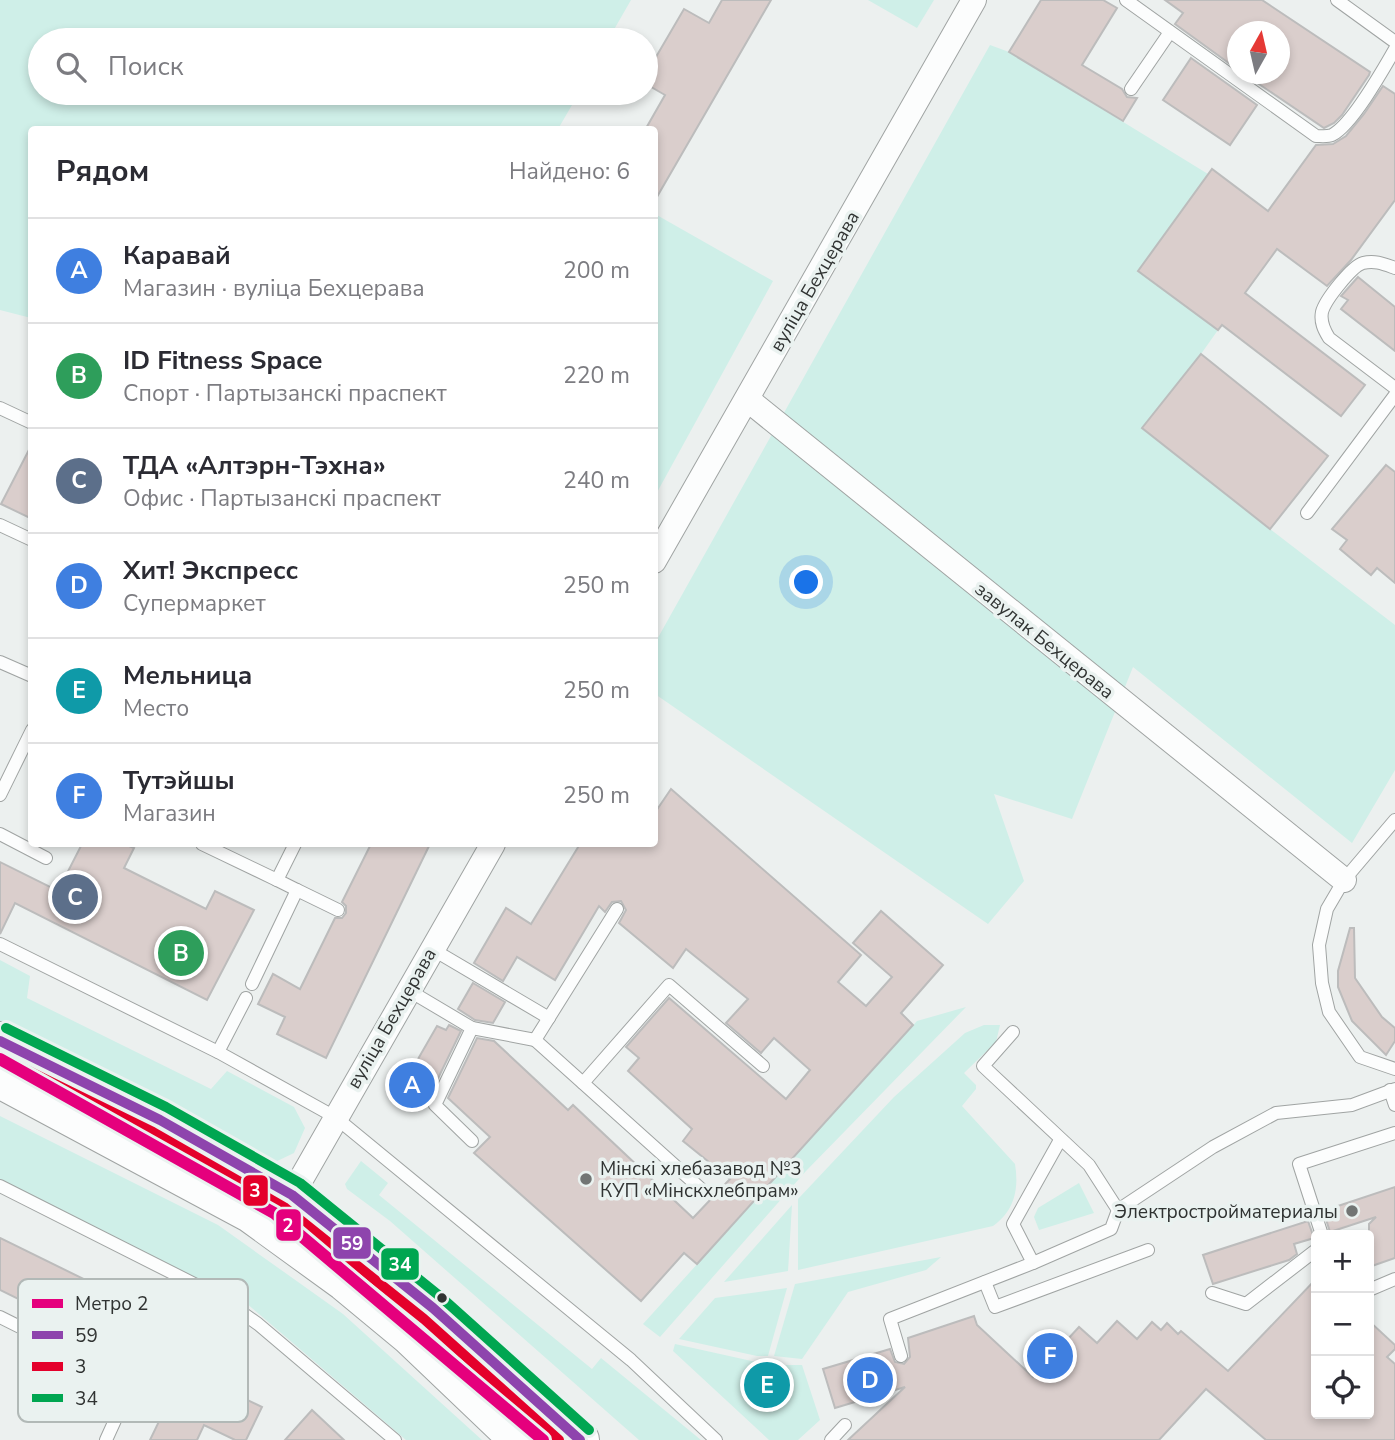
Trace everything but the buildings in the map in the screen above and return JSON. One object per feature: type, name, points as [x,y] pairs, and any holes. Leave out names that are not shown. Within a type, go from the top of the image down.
[{"type":"main road","points":[[0,1041],[160,1120],[292,1195],[433,1308],[580,1440]]},
{"type":"main road","points":[[0,1079],[250,1213],[345,1282],[409,1335],[519,1440]]},
{"type":"main road","points":[[250,1213],[272,1211],[292,1195]]},
{"type":"street","name":"вуліца Бехцерава","points":[[658,554],[974,0]]},
{"type":"street","name":"завулак Бехцерава","points":[[747,399],[1344,880]]},
{"type":"street","name":"вуліца Бехцерава","points":[[292,1195],[491,847]]},
{"type":"lane","points":[[1126,0],[1316,136],[1329,137],[1341,128],[1395,50]]},
{"type":"lane","points":[[1337,0],[1395,42]]},
{"type":"lane","points":[[1131,89],[1170,32]]},
{"type":"lane","points":[[1395,268],[1375,261],[1360,263],[1351,269],[1322,311],[1322,328],[1329,338],[1395,388]]},
{"type":"lane","points":[[1307,513],[1395,395]]},
{"type":"lane","points":[[0,408],[28,421]]},
{"type":"lane","points":[[0,525],[28,538]]},
{"type":"lane","points":[[0,662],[28,674]]},
{"type":"lane","points":[[0,795],[28,738]]},
{"type":"lane","points":[[1395,820],[1344,880],[1327,909],[1319,945],[1322,983],[1329,1012],[1360,1057],[1395,1069]]},
{"type":"lane","points":[[0,834],[46,858]]},
{"type":"lane","points":[[277,880],[294,847]]},
{"type":"lane","points":[[223,848],[277,880],[338,910]]},
{"type":"lane","points":[[253,984],[297,890]]},
{"type":"lane","points":[[535,1040],[617,909]]},
{"type":"lane","points":[[0,944],[218,1052],[335,1117],[631,1360],[716,1440]]},
{"type":"lane","points":[[432,948],[549,1018]]},
{"type":"lane","points":[[583,1083],[668,985],[763,1066]]},
{"type":"lane","points":[[408,990],[472,1028],[535,1040],[701,1189]]},
{"type":"lane","points":[[218,1052],[246,998]]},
{"type":"lane","points":[[472,1028],[435,1105],[472,1141]]},
{"type":"lane","points":[[1013,1032],[984,1066],[1060,1140],[1090,1165],[1118,1210]]},
{"type":"lane","points":[[901,1356],[890,1319],[1111,1229],[1118,1210],[1213,1147],[1276,1113],[1352,1105],[1393,1089],[1395,1105]]},
{"type":"lane","points":[[1320,1230],[1299,1164],[1395,1133]]},
{"type":"lane","points":[[1032,1263],[1013,1224],[1060,1140]]},
{"type":"lane","points":[[0,1186],[184,1279]]},
{"type":"lane","points":[[985,1282],[995,1307],[1148,1250]]},
{"type":"lane","points":[[1213,1293],[1247,1304],[1311,1254]]},
{"type":"lane","points":[[1374,1288],[1395,1279]]},
{"type":"lane","points":[[0,1317],[18,1326]]},
{"type":"lane","points":[[248,1317],[395,1440]]},
{"type":"lane","points":[[106,1440],[114,1422]]},
{"type":"lane","points":[[831,1440],[845,1425]]},
{"type":"green space","points":[[0,0],[631,0],[615,28],[28,28],[28,105],[572,105],[560,126],[28,126],[28,317],[0,310]]},
{"type":"green space","points":[[868,0],[934,0],[917,28]]},
{"type":"green space","points":[[990,45],[1009,52],[1208,174],[1138,271],[1218,330],[1201,354],[1270,529],[1395,625],[1395,770],[1352,843],[1133,667],[1072,819],[994,794],[1024,881],[988,924],[658,696],[658,638]]},
{"type":"green space","points":[[658,216],[773,281],[658,491]]},
{"type":"green space","points":[[0,960],[30,976],[27,998],[211,1089],[227,1071],[294,1107],[305,1128],[294,1153],[273,1163],[0,1025]]},
{"type":"green space","points":[[966,1007],[806,1171],[660,1337],[643,1324],[917,1021]]},
{"type":"green space","points":[[984,1025],[1000,1025],[996,1042],[964,1073],[976,1085],[976,1089],[962,1106],[1015,1164],[1016,1190],[1006,1213],[993,1226],[798,1270],[798,1199],[894,1097],[965,1033]]},
{"type":"green space","points":[[0,1116],[218,1225],[343,1314],[482,1440],[406,1440],[248,1305],[248,1279],[198,1279],[0,1181]]},
{"type":"green space","points":[[361,1161],[388,1183],[379,1195],[592,1369],[601,1358],[701,1440],[639,1440],[390,1221],[347,1189],[345,1184]]},
{"type":"green space","points":[[1079,1183],[1094,1213],[1039,1230],[1034,1217],[1038,1208]]},
{"type":"green space","points":[[792,1205],[788,1271],[724,1282]]},
{"type":"green space","points":[[941,1257],[926,1270],[848,1292],[802,1359],[774,1356],[795,1284]]},
{"type":"green space","points":[[787,1288],[768,1356],[679,1339],[715,1298]]},
{"type":"green space","points":[[675,1344],[770,1365],[802,1365],[820,1420],[798,1440],[769,1440],[673,1351]]},
{"type":"metro line","name":"2","points":[[0,1059],[274,1213],[543,1440]]},
{"type":"transit line","name":"34","points":[[6,1028],[166,1107],[300,1183],[442,1298],[589,1430]]},
{"type":"transit line","name":"59","points":[[0,1041],[160,1120],[292,1195],[433,1308],[580,1440]]},
{"type":"transit line","name":"3","points":[[0,1057],[153,1132],[284,1207],[424,1319],[559,1440]]},
{"type":"place","name":"ТДА «Алтэрн-Тэхна»","points":[[75,897]]},
{"type":"place","name":"ID Fitness Space","points":[[181,953]]},
{"type":"place","name":"Каравай","points":[[412,1085]]},
{"type":"place","name":"Мінскі хлебазавод №3 КУП «Мінскхлебпрам»","points":[[586,1179]]},
{"type":"place","name":"Электростройматериалы","points":[[1352,1211]]},
{"type":"place","name":"Тутэйшы","points":[[1050,1356]]},
{"type":"place","name":"Хит! Экспресс","points":[[870,1380]]},
{"type":"place","name":"Мельница","points":[[767,1385]]}]
